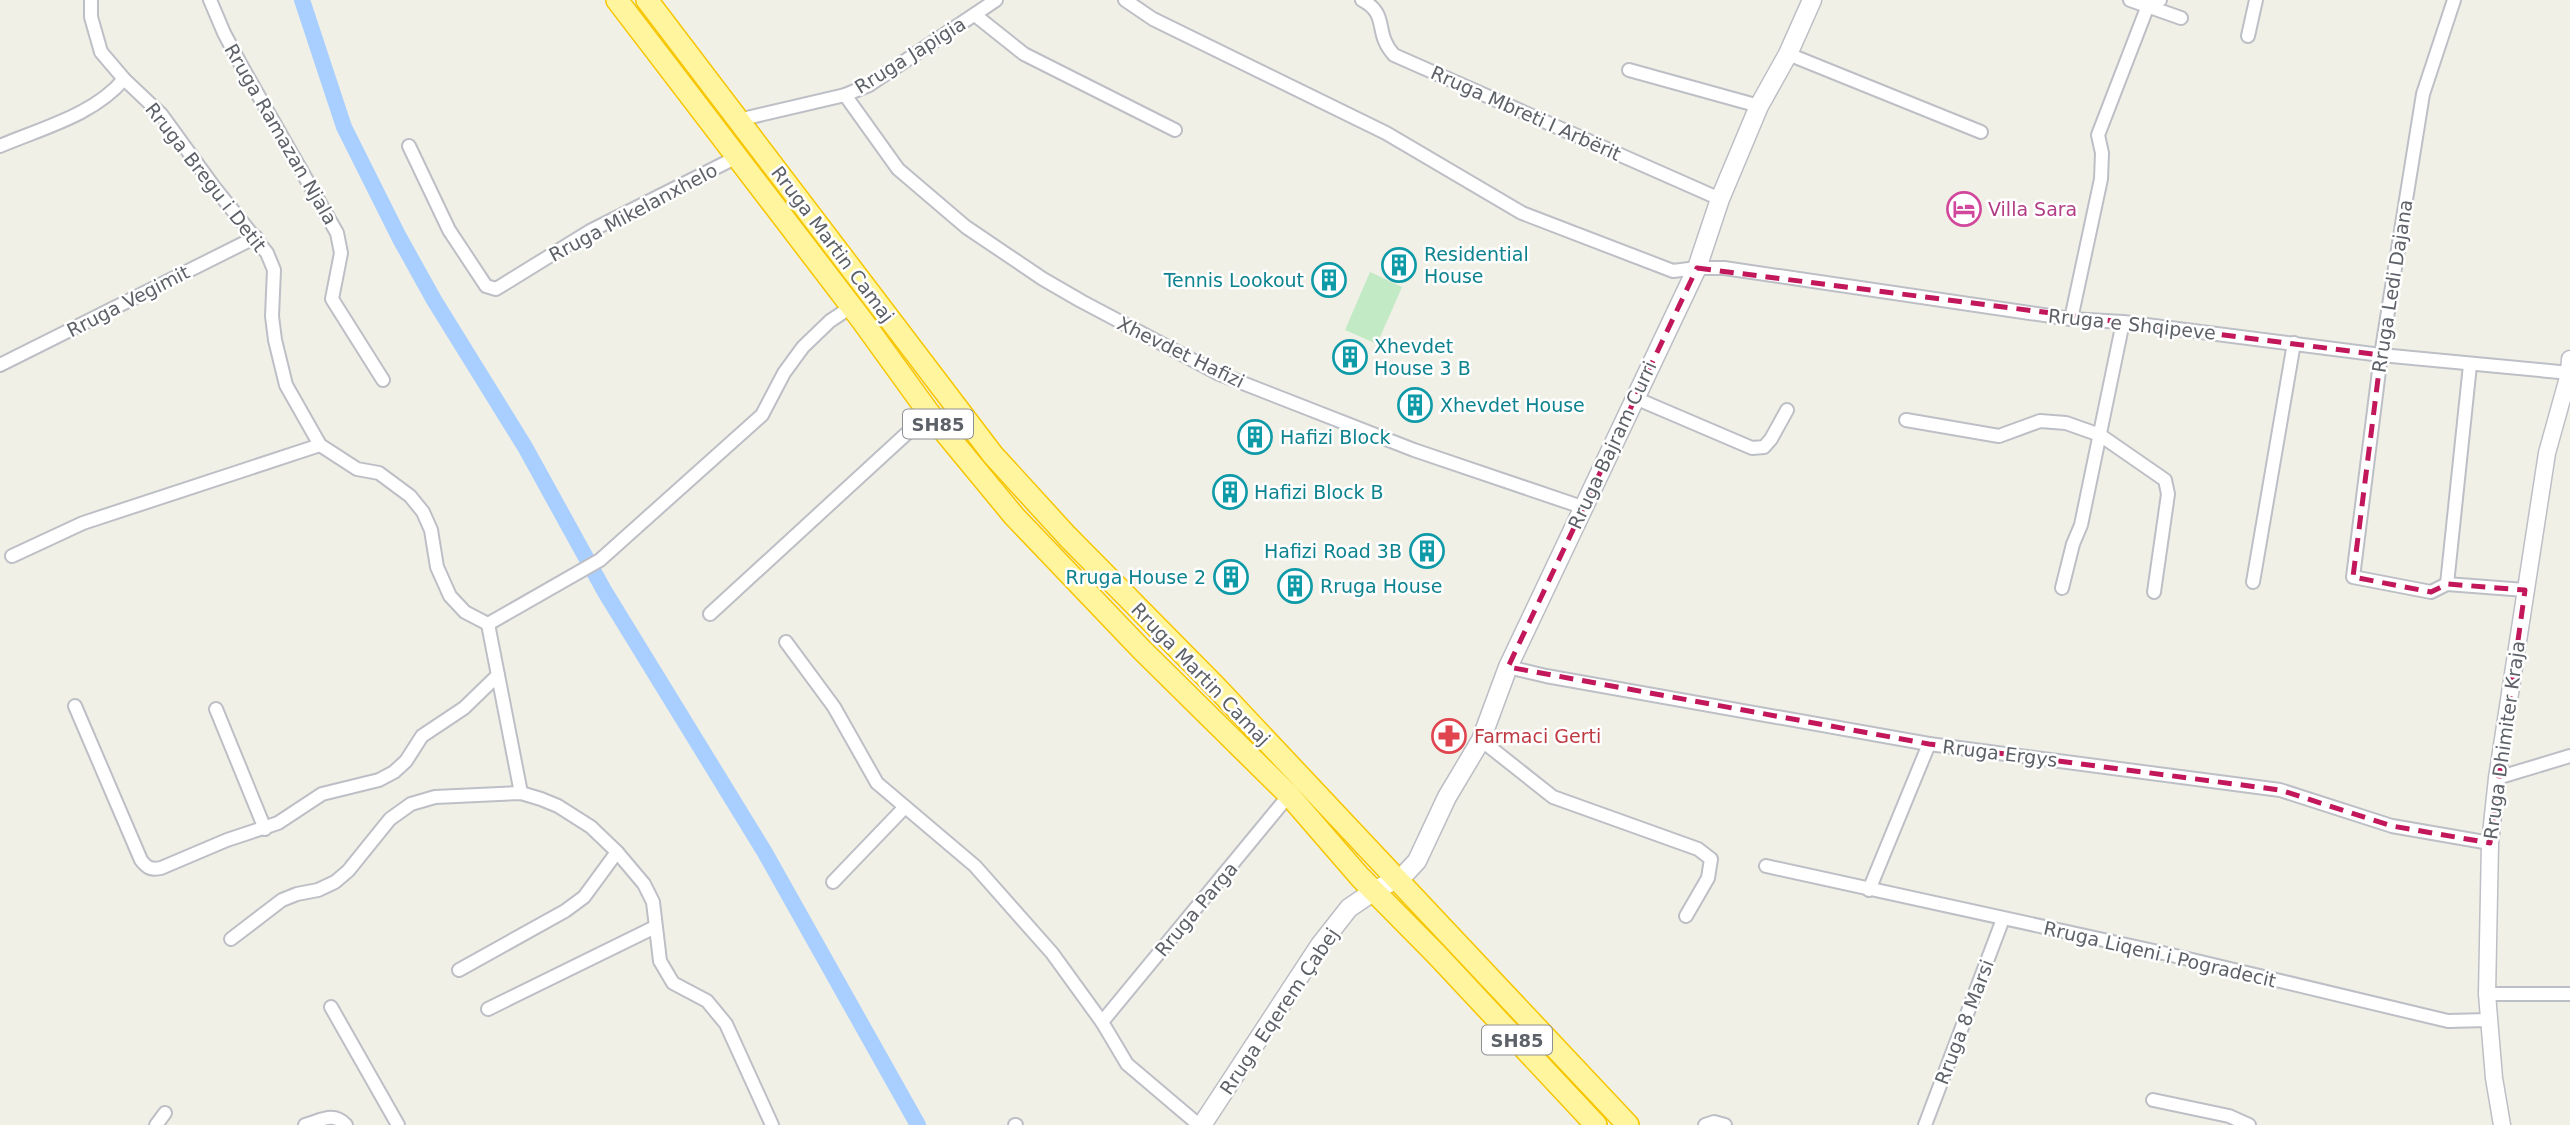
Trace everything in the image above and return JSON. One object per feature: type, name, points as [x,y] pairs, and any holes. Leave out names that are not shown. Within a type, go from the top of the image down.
[{"type":"highway","name":"Rruga Martin Camaj","points":[[617,0],[929,413],[982,479],[1047,552],[1289,795],[1374,891],[1596,1125]]},
{"type":"highway","name":"Rruga Martin Camaj","points":[[647,0],[993,455],[1628,1125]]},
{"type":"main road","name":"Rruga Bajram Curri","points":[[1396,879],[1409,871],[1417,861],[1447,797],[1481,740],[1508,667],[1697,268],[1720,199],[1759,106],[1788,54],[1812,0]]},
{"type":"main road","name":"Rruga Eqerem Çabej","points":[[1201,1125],[1320,944],[1349,908],[1396,879]]},
{"type":"street","name":"Rruga Bregu i Detit","points":[[91,0],[91,17],[101,52],[124,79],[161,114],[214,187],[267,253],[274,270],[272,316],[286,385],[320,445],[357,468],[379,473],[410,496],[423,512],[431,530],[437,567],[450,596],[465,612],[488,624]]},
{"type":"street","name":"Rruga Ramazan Njala","points":[[210,0],[223,33],[337,233],[341,253],[332,299],[383,380]]},
{"type":"street","name":"Rruga Japigia","points":[[737,120],[845,95],[869,85],[996,0]]},
{"type":"street","name":"Rruga e Shqipeve","points":[[1125,0],[1153,19],[1386,133],[1521,213],[1673,271],[1724,268],[2071,319],[2123,322],[2470,365],[2570,370]]},
{"type":"street","name":"Rruga Mbreti I Arbërit","points":[[1362,0],[1379,13],[1384,44],[1394,55],[1720,199]]},
{"type":"street","points":[[2130,0],[2181,18]]},
{"type":"street","points":[[2071,319],[2101,178],[2102,153],[2098,135],[2147,8],[2160,0]]},
{"type":"street","points":[[2248,36],[2256,0]]},
{"type":"street","name":"Rruga Ledi Dajana","points":[[2446,583],[2431,592],[2353,576],[2381,355],[2423,94],[2454,0]]},
{"type":"street","points":[[975,15],[1024,54],[1175,130]]},
{"type":"street","points":[[1788,54],[1981,132]]},
{"type":"street","points":[[1629,70],[1759,106]]},
{"type":"street","points":[[0,146],[95,105],[111,94],[124,79]]},
{"type":"street","name":"Xhevdet Hafizi","points":[[845,95],[898,169],[966,227],[1081,301],[1217,373],[1414,450],[1582,507]]},
{"type":"street","name":"Rruga Mikelanxhelo","points":[[409,146],[449,230],[486,286],[496,289],[590,231],[737,157]]},
{"type":"street","name":"Rruga Vegimit","points":[[0,365],[256,237]]},
{"type":"street","points":[[521,793],[488,624],[600,560],[762,415],[783,373],[803,347],[830,321],[851,307]]},
{"type":"street","points":[[2062,588],[2073,544],[2081,525],[2123,322]]},
{"type":"street","points":[[2253,582],[2294,343]]},
{"type":"street","points":[[2470,365],[2446,583],[2525,590]]},
{"type":"street","name":"Rruga Dhimiter Kraja","points":[[2502,1125],[2494,1078],[2487,994],[2490,843],[2497,778],[2547,453],[2570,370]]},
{"type":"street","points":[[1634,398],[1752,448],[1764,447],[1787,411]]},
{"type":"street","points":[[710,614],[929,413]]},
{"type":"street","points":[[1906,420],[1999,436],[2040,421],[2066,423],[2101,435],[2165,480],[2168,494],[2154,592]]},
{"type":"street","points":[[12,556],[83,523],[320,445]]},
{"type":"street","points":[[786,642],[834,707],[877,783],[975,866],[1052,953],[1102,1022],[1127,1064],[1201,1125]]},
{"type":"street","name":"Rruga Ergys","points":[[1508,667],[1929,744],[2280,790],[2392,826],[2490,843]]},
{"type":"street","points":[[75,706],[141,860],[146,867],[153,869],[227,840],[265,829],[322,794],[379,780],[394,772],[406,761],[422,736],[464,708],[498,675]]},
{"type":"street","points":[[216,709],[265,829]]},
{"type":"street","points":[[1481,740],[1553,797],[1698,849],[1711,859],[1709,878],[1686,916]]},
{"type":"street","points":[[1869,890],[1929,744]]},
{"type":"street","points":[[2497,778],[2570,756]]},
{"type":"street","points":[[231,939],[282,901],[335,882],[348,872],[390,819],[411,804],[435,797],[521,793],[558,806],[591,827],[644,884],[653,902],[660,961],[673,983],[707,1001],[726,1024],[772,1125]]},
{"type":"street","name":"Rruga Parga","points":[[1102,1022],[1289,795]]},
{"type":"street","points":[[833,882],[905,807]]},
{"type":"street","points":[[458,970],[565,911],[584,897],[617,852]]},
{"type":"street","name":"Rruga Liqeni i Pogradecit","points":[[1766,866],[2177,957],[2448,1021],[2489,1020]]},
{"type":"street","name":"Rruga 8 Marsi","points":[[1925,1125],[2003,919]]},
{"type":"street","points":[[488,1009],[655,927]]},
{"type":"street","points":[[2487,994],[2570,994]]},
{"type":"street","points":[[331,1007],[398,1125]]},
{"type":"street","points":[[2152,1100],[2229,1116],[2249,1125]]},
{"type":"street","points":[[156,1125],[165,1114]]},
{"type":"street","points":[[305,1125],[324,1117],[335,1117],[346,1125]]},
{"type":"street","points":[[1705,1125],[1714,1122],[1725,1125]]},
{"type":"highlighted area","points":[[1697,268],[2381,355],[2353,577],[2431,592],[2447,584],[2525,590],[2490,843],[2392,826],[2280,790],[1929,744],[1508,667]]},
{"type":"green space","points":[[1370,272],[1402,287],[1377,344],[1345,330]]},
{"type":"waterway","points":[[302,0],[344,127],[399,237],[434,300],[525,447],[605,592],[764,851],[918,1125]]},
{"type":"place","name":"Villa Sara","points":[[1964,209]]},
{"type":"place","name":"Residential House","points":[[1399,265]]},
{"type":"place","name":"Tennis Lookout","points":[[1329,280]]},
{"type":"place","name":"Xhevdet House 3 B","points":[[1350,357]]},
{"type":"place","name":"Xhevdet House","points":[[1415,405]]},
{"type":"place","name":"Hafizi Block","points":[[1255,437]]},
{"type":"place","name":"Hafizi Block B","points":[[1230,492]]},
{"type":"place","name":"Hafizi Road 3B","points":[[1427,551]]},
{"type":"place","name":"Rruga House 2","points":[[1231,577]]},
{"type":"place","name":"Rruga House","points":[[1295,586]]},
{"type":"place","name":"Farmaci Gerti","points":[[1449,736]]}]
